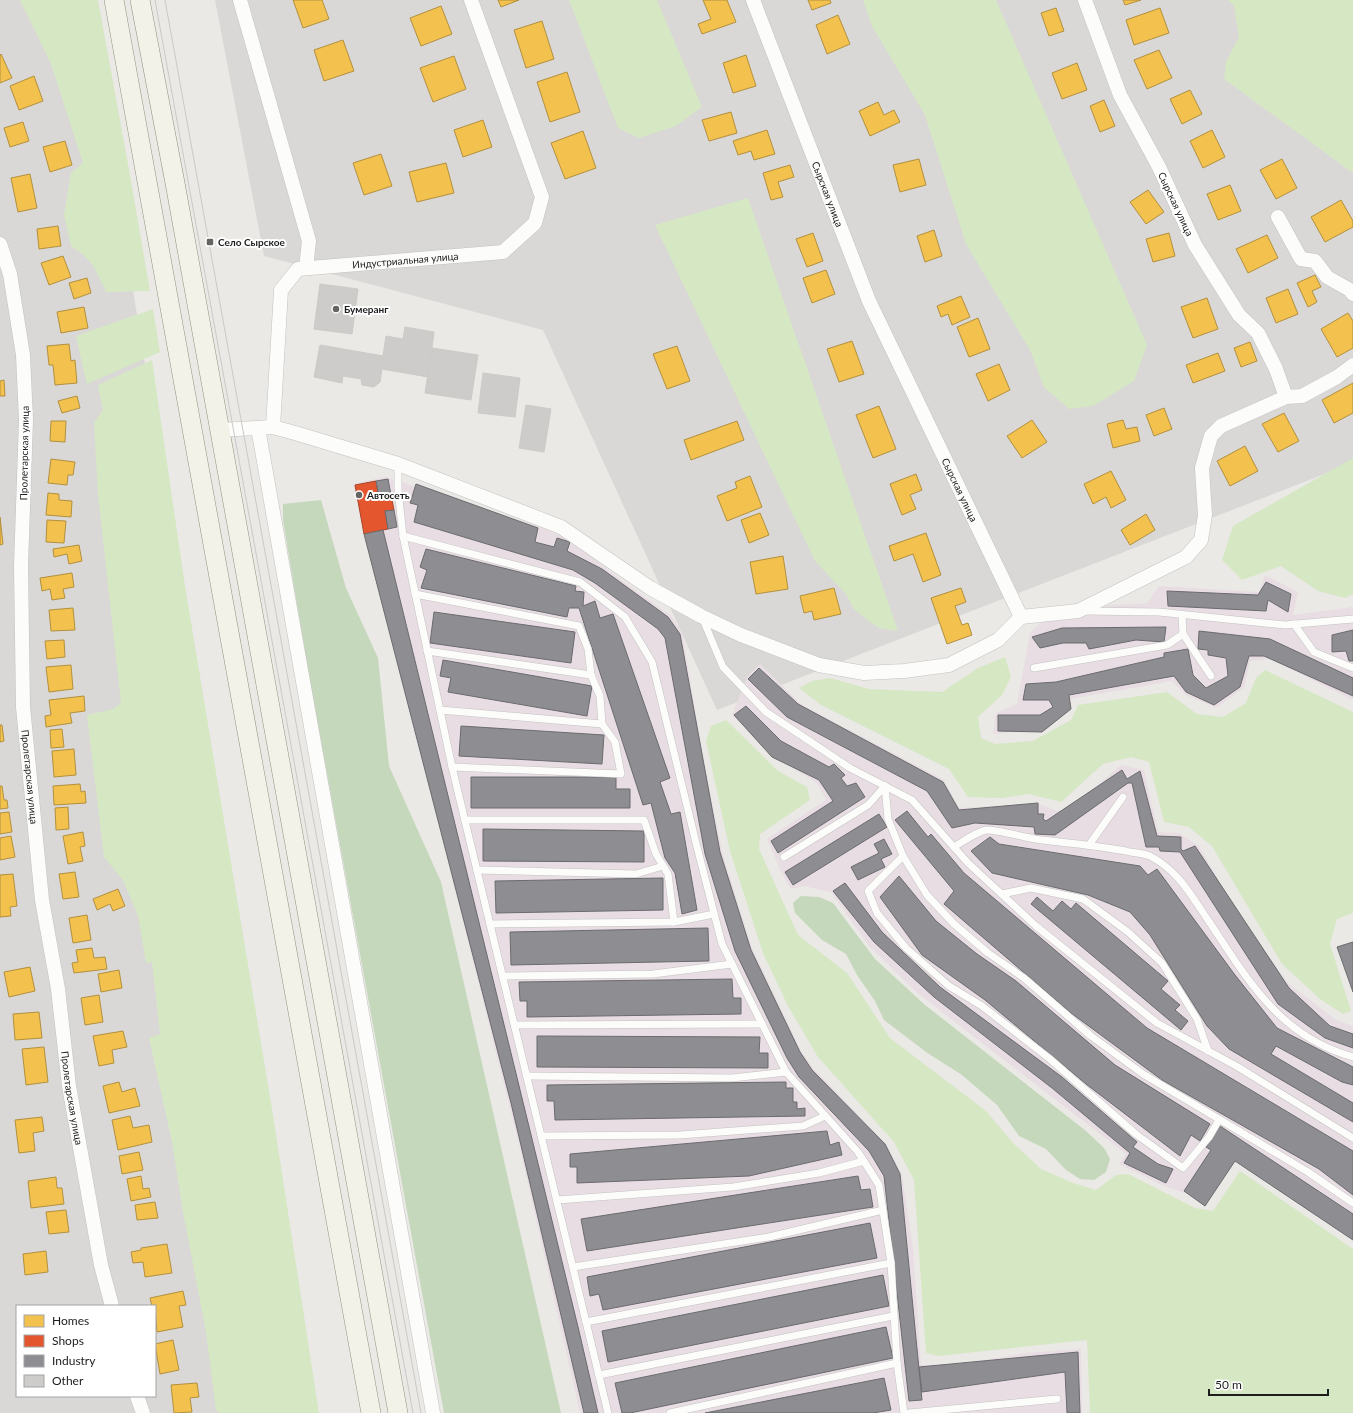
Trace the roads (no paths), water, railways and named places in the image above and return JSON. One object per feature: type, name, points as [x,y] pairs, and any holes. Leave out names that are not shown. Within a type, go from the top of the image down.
[{"type":"main road","points":[[114,0],[371,1413]]},
{"type":"main road","points":[[140,0],[220,430],[398,1413]]},
{"type":"street","points":[[240,0],[309,241],[306,268],[298,269],[281,290],[273,428]]},
{"type":"street","name":"Индустриальная улица","points":[[306,268],[503,252],[535,224],[542,197],[471,0]]},
{"type":"street","name":"Сырская улица","points":[[753,0],[869,301],[1021,617]]},
{"type":"street","name":"Сырская улица","points":[[1085,0],[1120,95],[1159,167],[1196,245],[1239,315],[1258,333],[1276,369],[1286,397]]},
{"type":"street","points":[[1278,217],[1301,259],[1315,261],[1327,277],[1350,290],[1353,294]]},
{"type":"street","name":"Пролетарская улица","points":[[0,244],[10,274],[23,355],[26,420],[21,566],[23,707],[42,900],[58,989],[69,1086],[101,1265],[112,1305]]},
{"type":"street","points":[[220,430],[273,428],[398,464],[561,527],[650,588],[701,616],[741,635],[819,665],[864,673],[904,671],[949,665],[998,640],[1021,617],[1078,611],[1186,557],[1201,540],[1205,516],[1202,468],[1211,436],[1220,426],[1286,397],[1302,396],[1336,377],[1353,365]]},
{"type":"street","points":[[258,428],[434,1413]]},
{"type":"street","points":[[137,1397],[142,1413]]},
{"type":"lane","points":[[398,464],[398,489],[403,536],[452,767],[516,1025],[608,1413]]},
{"type":"lane","points":[[403,536],[580,582],[625,617],[652,662],[722,944],[786,1072],[858,1152],[879,1184],[890,1263],[897,1363],[904,1413]]},
{"type":"lane","points":[[415,594],[579,626],[588,649],[591,674],[600,696],[602,724],[615,742],[622,774],[452,767]]},
{"type":"lane","points":[[1078,611],[1159,612],[1294,624],[1353,619]]},
{"type":"lane","points":[[1182,615],[1184,634],[1211,676]]},
{"type":"lane","points":[[701,616],[723,667],[766,712],[850,768],[912,800],[954,848],[1036,926],[1157,1023],[1208,1051],[1353,1138]]},
{"type":"lane","points":[[1294,624],[1314,652],[1353,668]]},
{"type":"lane","points":[[1034,668],[1102,658],[1167,645],[1184,634]]},
{"type":"lane","points":[[427,651],[591,674]]},
{"type":"lane","points":[[440,710],[602,724]]},
{"type":"lane","points":[[885,786],[888,819],[903,856],[927,895],[954,924],[988,953],[1024,978],[1096,1041],[1143,1074],[1308,1172],[1353,1203]]},
{"type":"lane","points":[[784,858],[868,806],[885,786]]},
{"type":"lane","points":[[1089,845],[1123,796]]},
{"type":"lane","points":[[465,820],[644,820],[656,854],[668,874],[674,922]]},
{"type":"lane","points":[[954,848],[969,837],[987,830],[1037,840],[1089,845],[1148,855],[1169,868],[1186,887],[1246,978],[1270,1008],[1296,1031],[1335,1052],[1353,1057]]},
{"type":"lane","points":[[903,856],[868,891],[877,913],[906,948],[949,986],[982,1006],[1050,1059],[1137,1135],[1183,1168],[1209,1137],[1219,1120]]},
{"type":"lane","points":[[477,870],[636,874],[663,866]]},
{"type":"lane","points":[[1002,894],[1031,888],[1083,899],[1128,932],[1162,963],[1197,1019],[1208,1051]]},
{"type":"lane","points":[[490,924],[674,922],[714,914]]},
{"type":"lane","points":[[503,976],[653,974],[732,964]]},
{"type":"lane","points":[[516,1025],[762,1024]]},
{"type":"lane","points":[[527,1076],[732,1078],[786,1072]]},
{"type":"lane","points":[[542,1136],[680,1135],[803,1126],[825,1116]]},
{"type":"lane","points":[[557,1200],[733,1187],[819,1173],[864,1161]]},
{"type":"lane","points":[[573,1267],[769,1237],[883,1210]]},
{"type":"lane","points":[[586,1322],[890,1263]]},
{"type":"lane","points":[[599,1375],[893,1316]]},
{"type":"lane","points":[[670,1413],[897,1363]]},
{"type":"lane","points":[[909,1413],[1057,1399]]},
{"type":"tram line","points":[[155,0],[413,1413]]},
{"type":"tram line","points":[[165,0],[421,1413]]},
{"type":"place","name":"Село Сырское","points":[[210,242]]},
{"type":"place","name":"Бумеранг","points":[[336,309]]},
{"type":"place","name":"Автосеть","points":[[359,495]]}]
